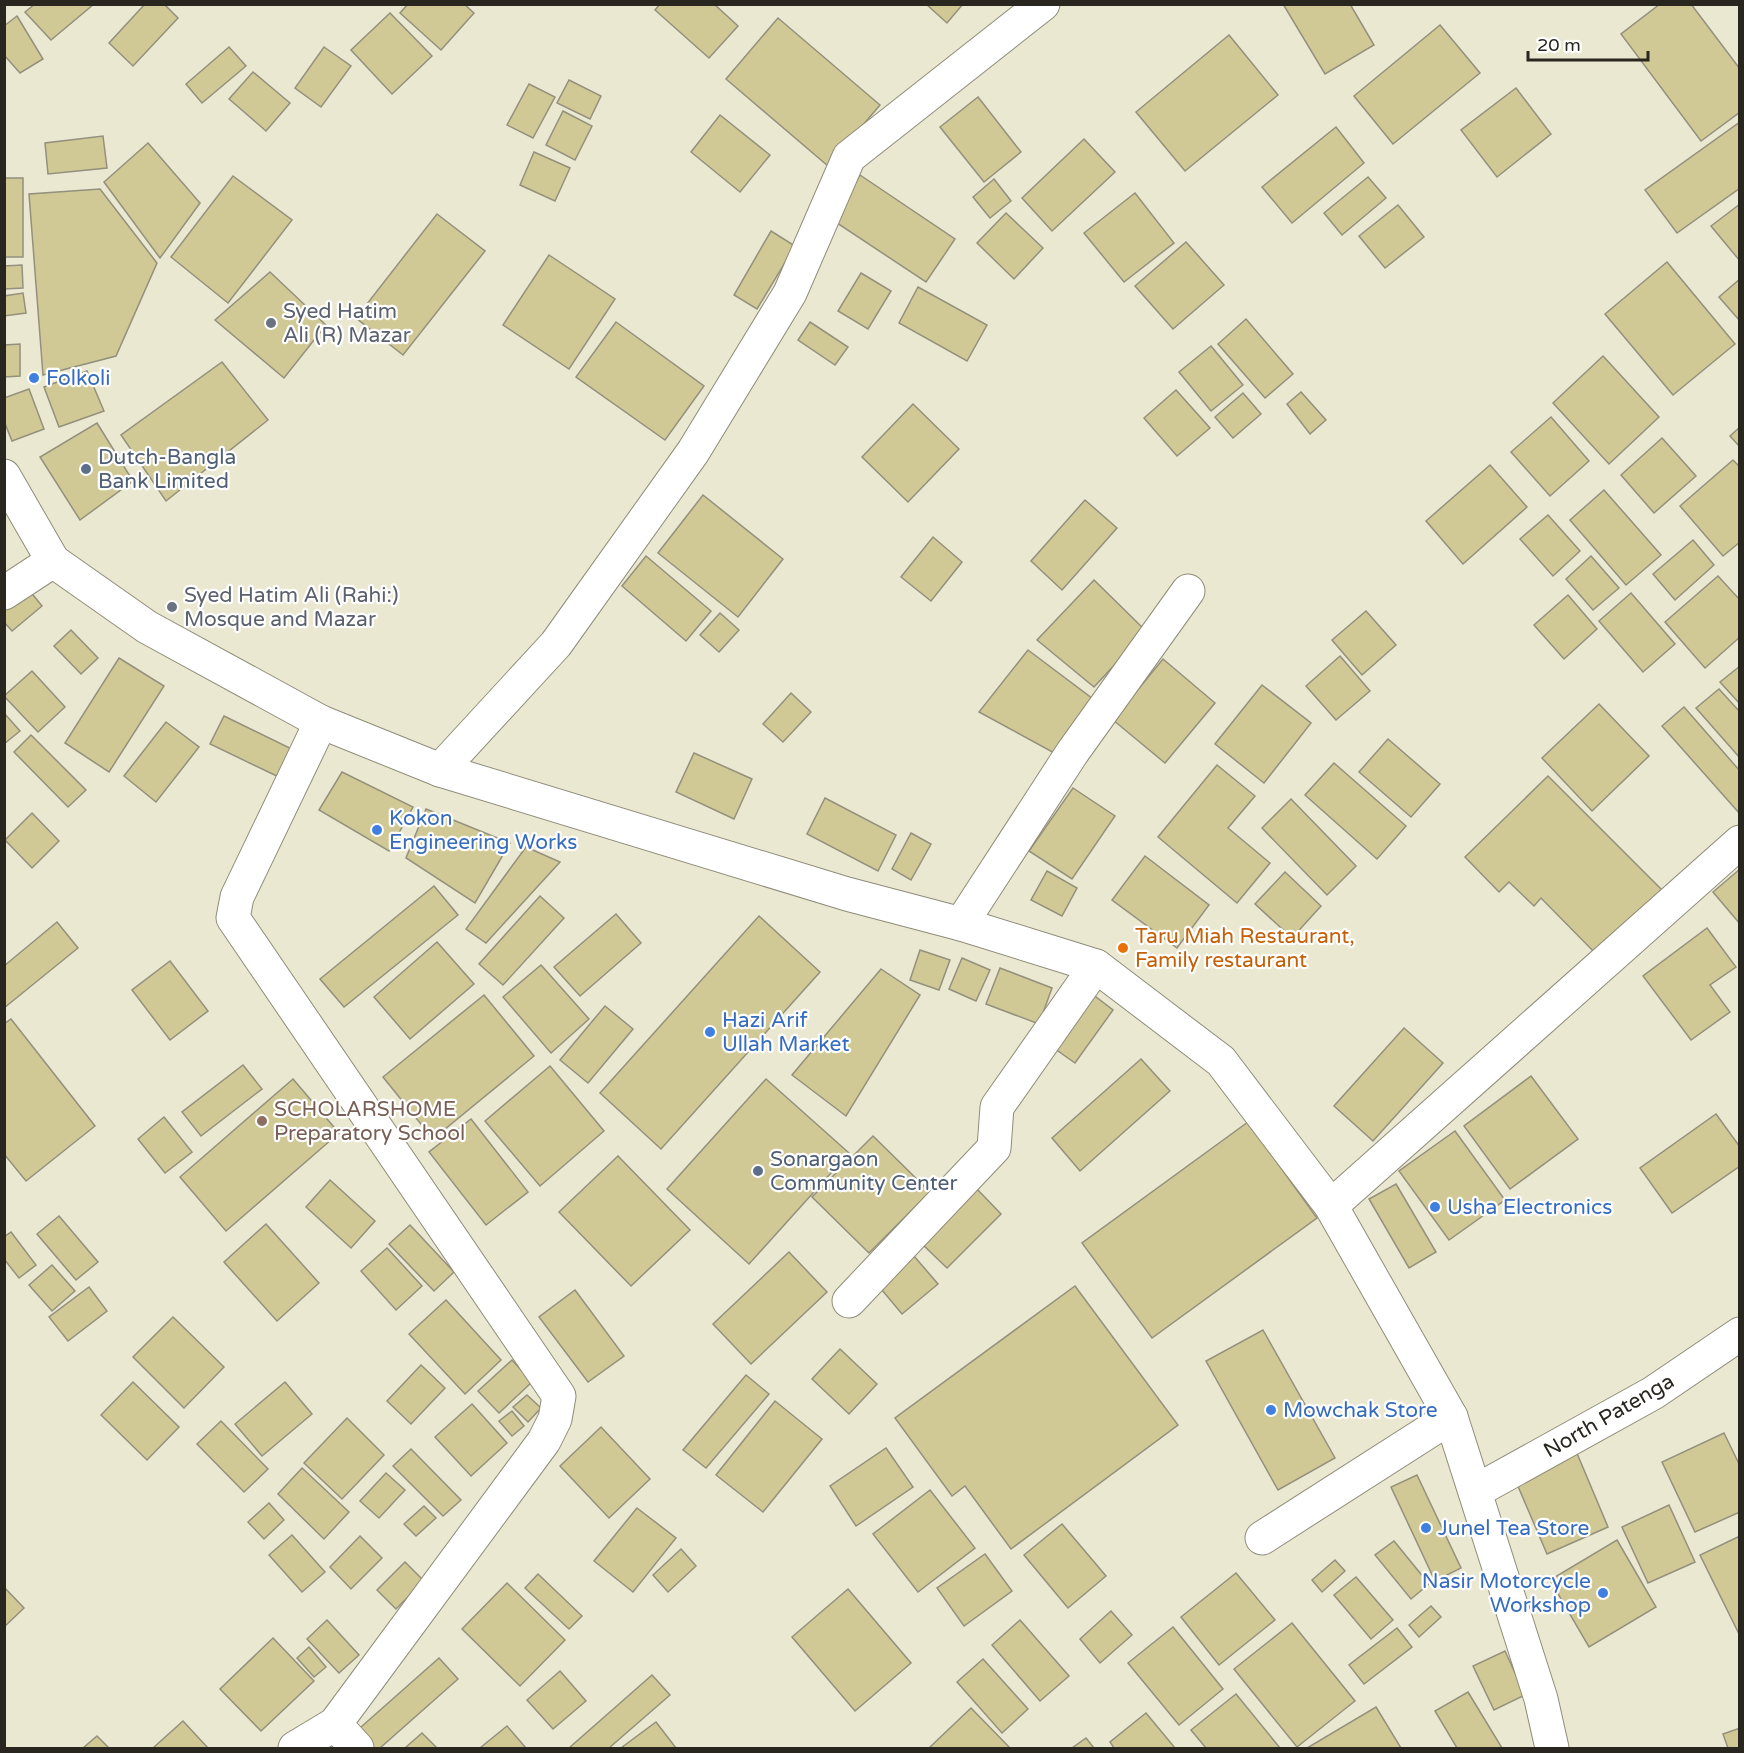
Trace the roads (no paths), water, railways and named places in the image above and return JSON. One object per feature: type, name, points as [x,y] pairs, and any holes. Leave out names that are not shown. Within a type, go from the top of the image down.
[{"type":"main road","points":[[440,770],[556,644],[693,452],[790,293],[849,157],[1043,4]]},
{"type":"main road","points":[[4,476],[53,561],[147,627],[321,723],[440,770],[847,894],[961,924],[1096,966],[1221,1061],[1331,1206],[1451,1417],[1541,1699],[1552,1749]]},
{"type":"main road","points":[[4,593],[53,561]]},
{"type":"main road","points":[[961,924],[1072,753],[1188,591]]},
{"type":"main road","points":[[296,1749],[335,1724],[544,1441],[555,1419],[558,1396],[233,918],[237,897],[321,723]]},
{"type":"main road","points":[[1331,1206],[1740,842]]},
{"type":"main road","points":[[849,1301],[993,1148],[997,1107],[1096,966]]},
{"type":"main road","name":"North Patenga","points":[[1476,1491],[1653,1393],[1740,1334]]},
{"type":"main road","points":[[1262,1538],[1451,1417]]},
{"type":"main road","points":[[335,1724],[357,1749]]},
{"type":"place","name":"Syed Hatim Ali (R) Mazar","points":[[271,323]]},
{"type":"place","name":"Folkoli","points":[[34,378]]},
{"type":"place","name":"Dutch-Bangla Bank Limited","points":[[86,469]]},
{"type":"place","name":"Syed Hatim Ali (Rahi:) Mosque and Mazar","points":[[172,607]]},
{"type":"place","name":"Kokon Engineering Works","points":[[377,830]]},
{"type":"place","name":"Taru Miah Restaurant, Family restaurant","points":[[1123,948]]},
{"type":"place","name":"Hazi Arif Ullah Market","points":[[710,1032]]},
{"type":"place","name":"SCHOLARSHOME Preparatory School","points":[[262,1121]]},
{"type":"place","name":"Sonargaon Community Center","points":[[758,1171]]},
{"type":"place","name":"Usha Electronics","points":[[1435,1207]]},
{"type":"place","name":"Mowchak Store","points":[[1271,1410]]},
{"type":"place","name":"Junel Tea Store","points":[[1426,1528]]},
{"type":"place","name":"Nasir Motorcycle Workshop","points":[[1603,1593]]}]
